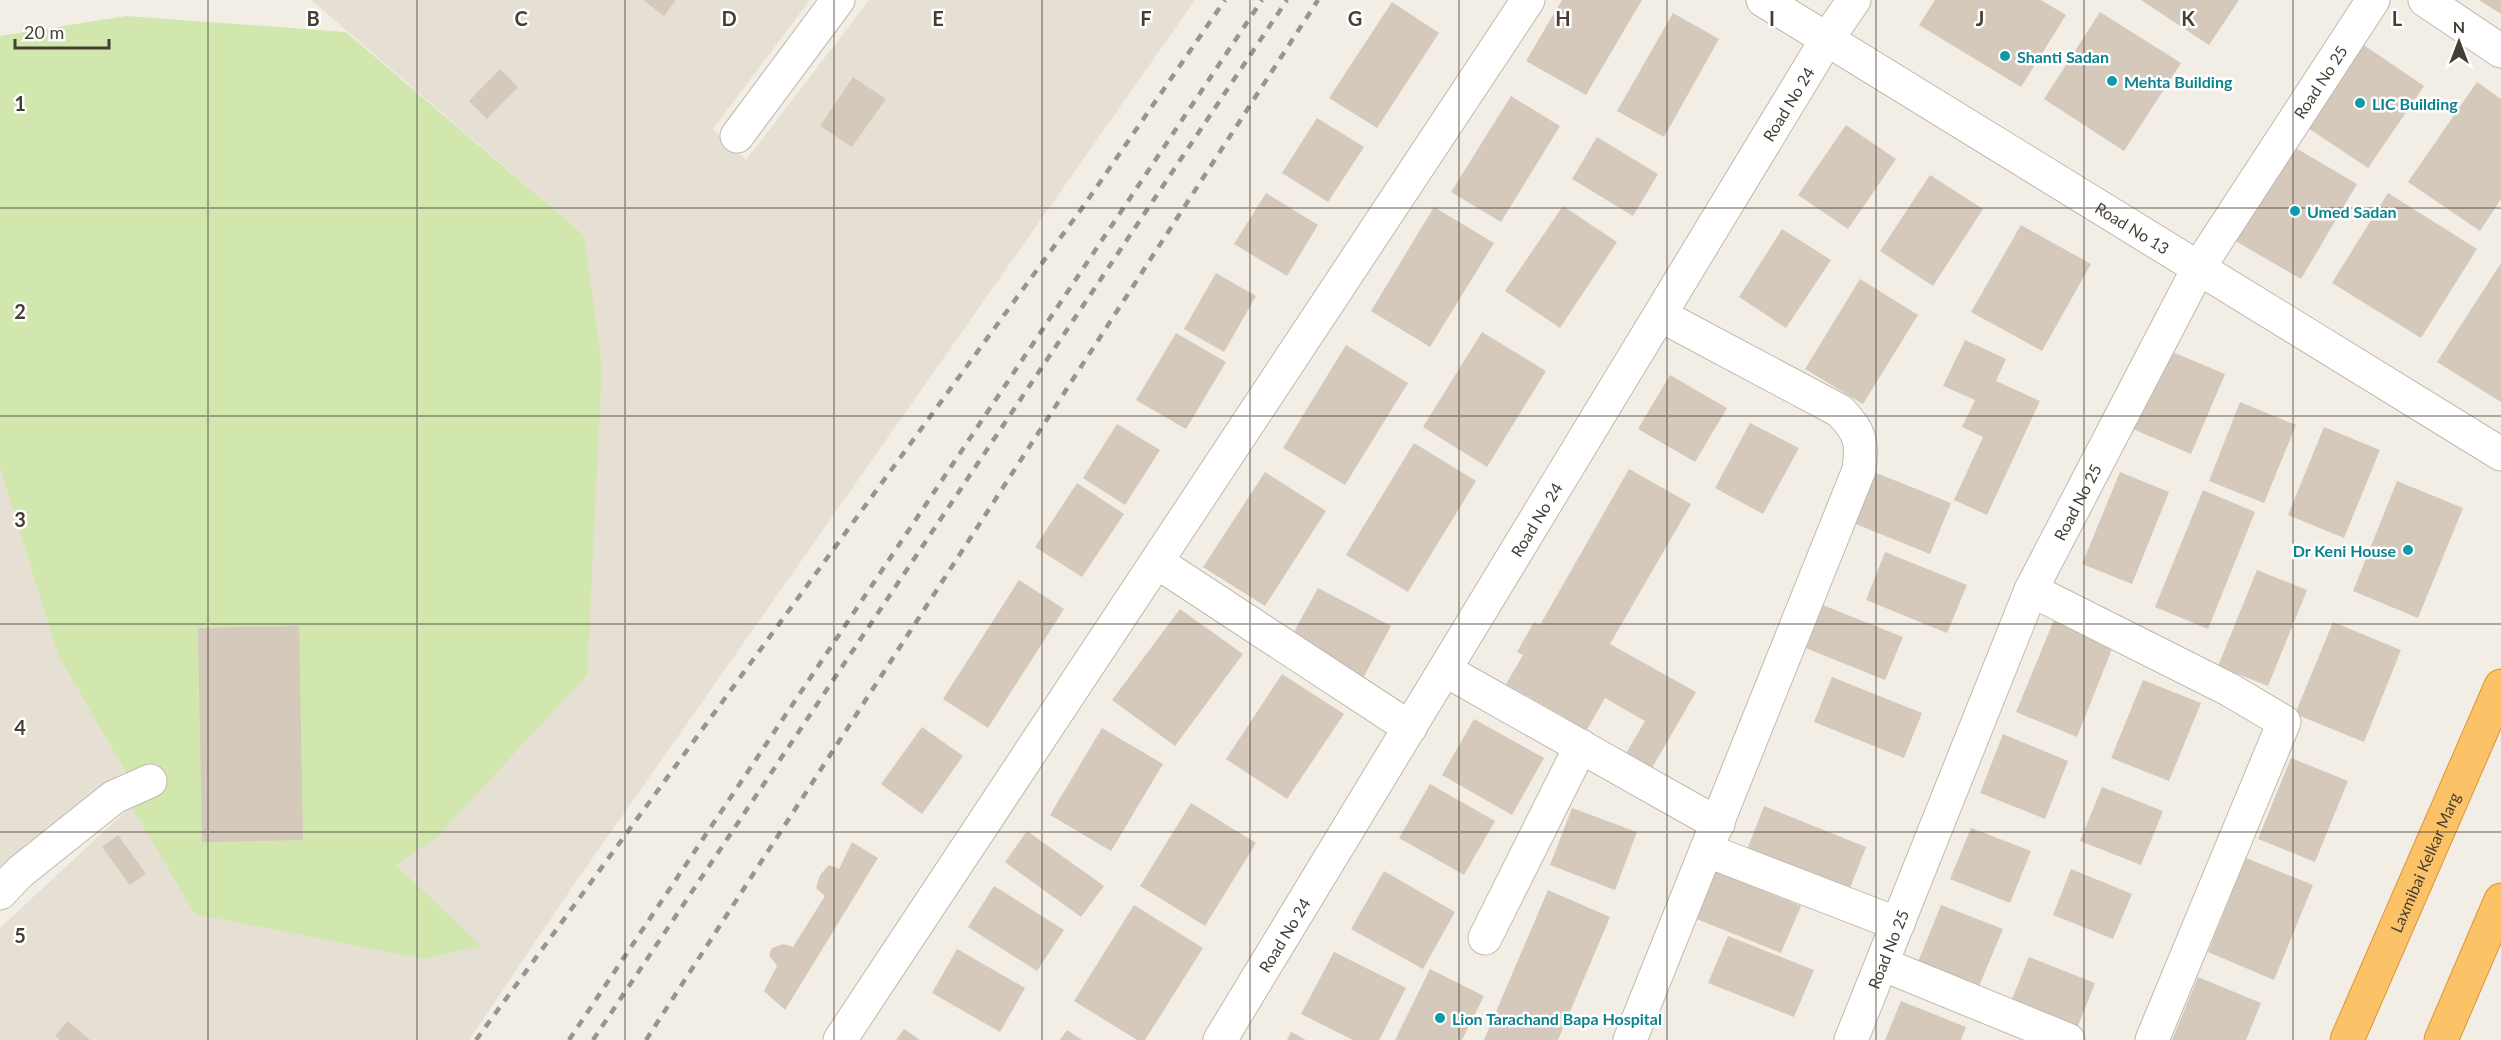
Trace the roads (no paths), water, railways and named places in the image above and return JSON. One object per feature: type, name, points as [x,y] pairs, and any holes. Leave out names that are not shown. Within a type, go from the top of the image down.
[{"type":"highway","name":"Laxmibai Kelkar Marg","points":[[2347,1040],[2501,686]]},
{"type":"highway","points":[[2441,1040],[2501,900]]},
{"type":"street","points":[[737,136],[838,0]]},
{"type":"street","points":[[840,1040],[1528,0]]},
{"type":"street","name":"Road No 13","points":[[1763,0],[2501,454]]},
{"type":"street","name":"Road No 24","points":[[1220,1040],[1827,39],[1854,0]]},
{"type":"street","name":"Road No 25","points":[[1851,1040],[2031,590],[2199,267],[2373,0]]},
{"type":"street","points":[[2425,0],[2501,51]]},
{"type":"street","points":[[1630,1040],[1859,470],[1863,446],[1854,426],[1840,411],[1660,315]]},
{"type":"street","points":[[1157,562],[1410,728]]},
{"type":"street","points":[[2031,590],[2230,690],[2284,722],[2152,1040]]},
{"type":"street","points":[[1445,670],[1581,746],[1712,837],[1898,924]]},
{"type":"street","points":[[1485,938],[1581,746]]},
{"type":"street","points":[[0,893],[20,872],[114,797],[150,781]]},
{"type":"street","points":[[1882,964],[2068,1040]]},
{"type":"railway","points":[[476,1040],[1085,204],[1225,0]]},
{"type":"railway","points":[[569,1040],[1262,0]]},
{"type":"railway","points":[[593,1040],[1287,0]]},
{"type":"railway","points":[[646,1040],[1318,0]]},
{"type":"place","name":"Shanti Sadan","points":[[2005,56]]},
{"type":"place","name":"Mehta Building","points":[[2112,81]]},
{"type":"place","name":"LIC Building","points":[[2360,103]]},
{"type":"place","name":"Umed Sadan","points":[[2295,211]]},
{"type":"place","name":"Dr Keni House","points":[[2408,550]]},
{"type":"place","name":"Lion Tarachand Bapa Hospital","points":[[1440,1018]]}]
